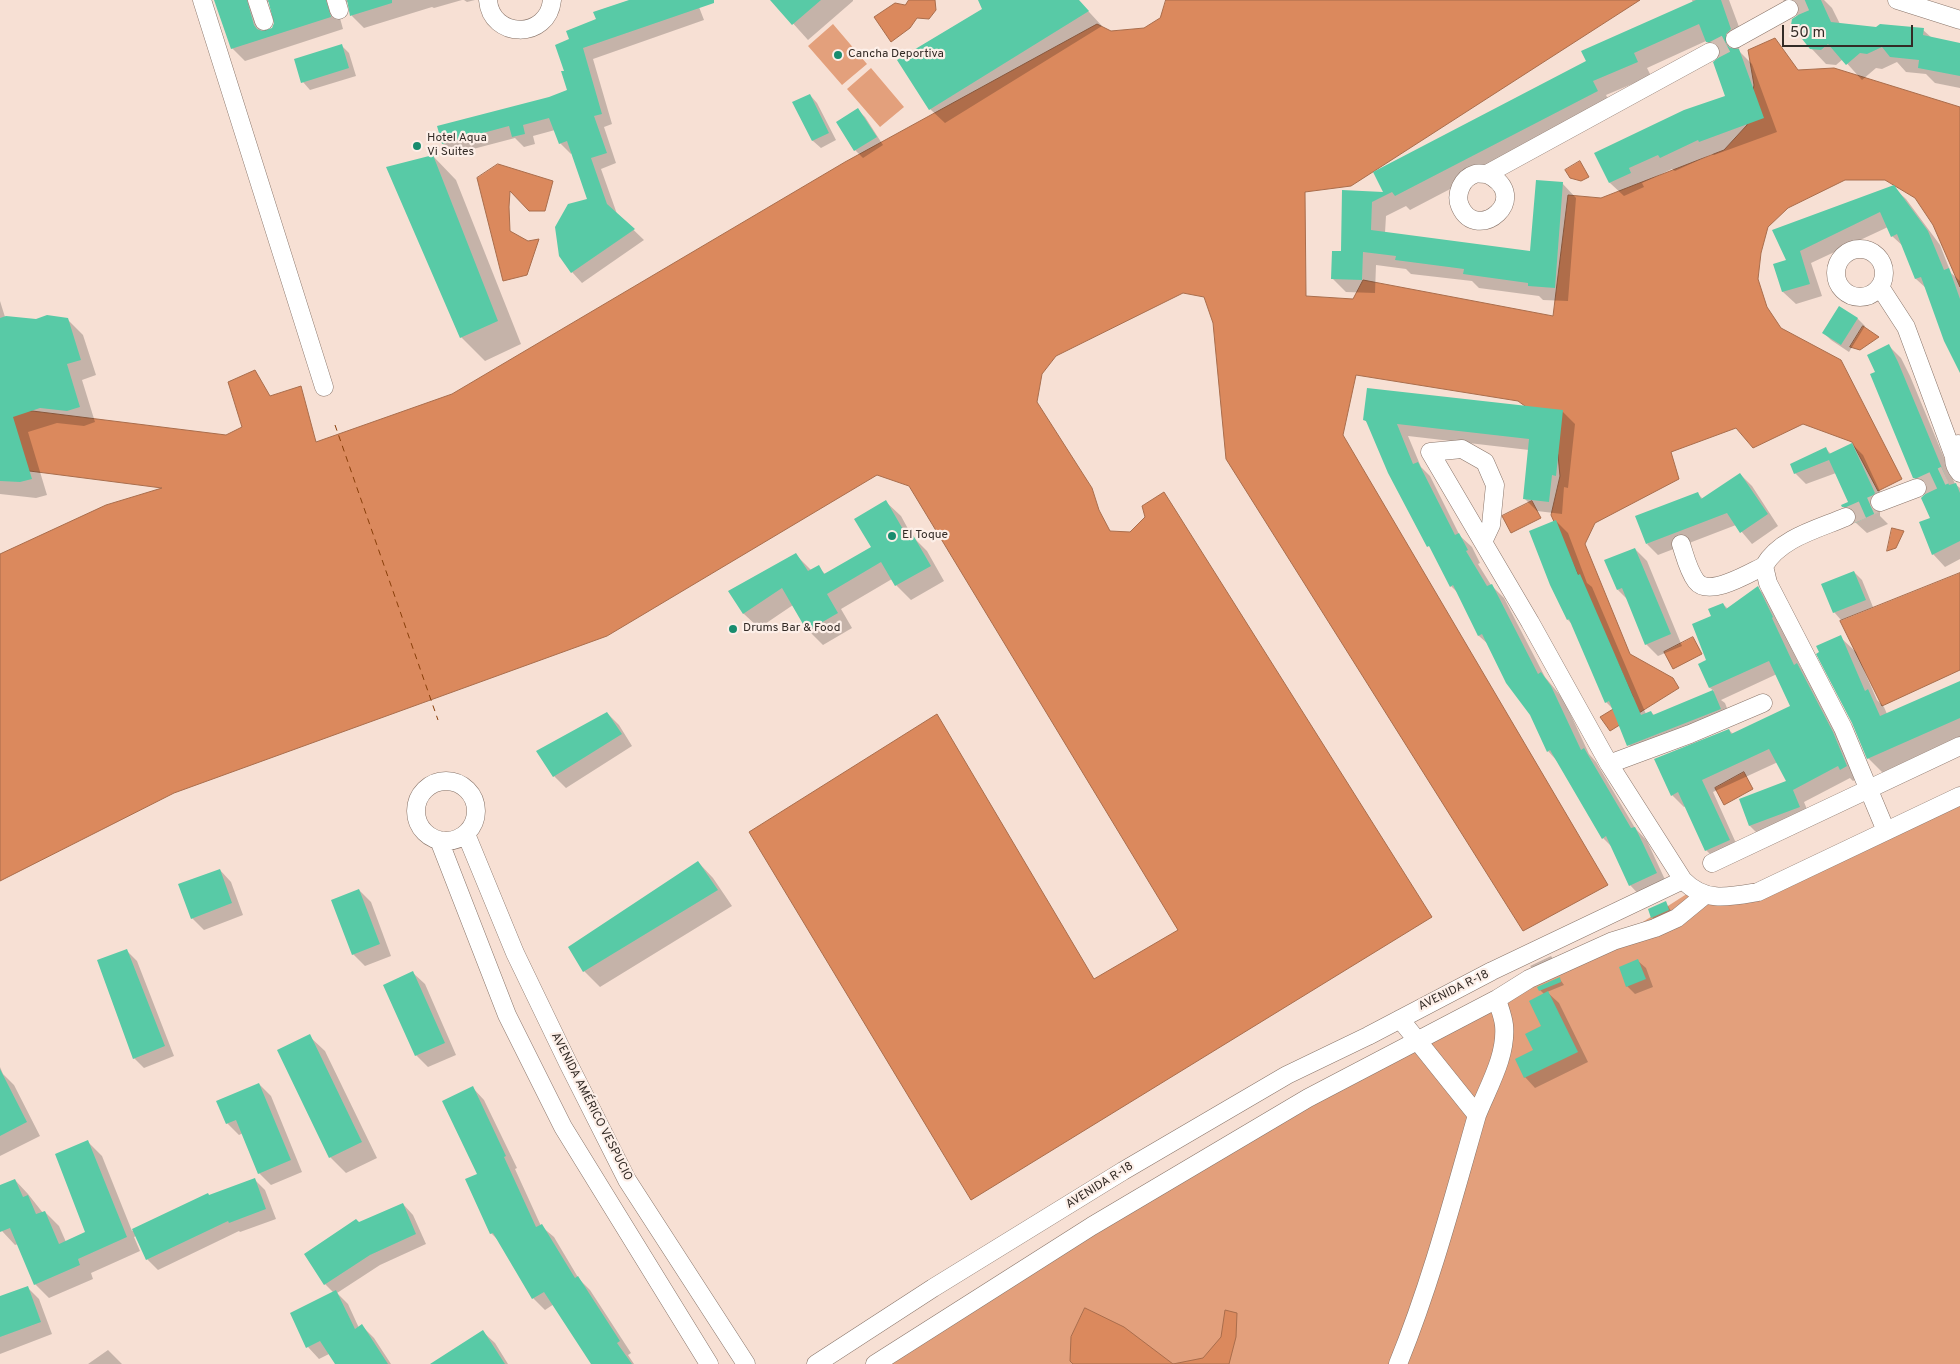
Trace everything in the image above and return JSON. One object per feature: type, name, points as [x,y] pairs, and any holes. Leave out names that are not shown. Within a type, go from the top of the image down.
[{"type":"street","points":[[202,0],[324,387]]},
{"type":"street","points":[[257,0],[264,21]]},
{"type":"street","points":[[488,0],[492,12],[498,21],[506,27],[516,30],[528,30],[538,25],[546,17],[552,0]]},
{"type":"street","points":[[1897,0],[1960,20]]},
{"type":"street","points":[[1738,37],[1789,10]]},
{"type":"street","points":[[1487,174],[1710,52]]},
{"type":"street","points":[[1880,286],[1906,327],[1955,463]]},
{"type":"street","points":[[1483,542],[1491,525],[1495,485],[1485,462],[1462,449],[1430,452],[1450,489],[1530,622],[1609,764],[1683,880],[1693,890],[1705,895],[1732,897],[1758,892],[1960,796]]},
{"type":"street","points":[[1880,502],[1917,488]]},
{"type":"street","points":[[1681,544],[1690,571],[1697,583],[1705,587],[1715,588],[1764,566],[1771,554],[1785,544],[1846,516]]},
{"type":"street","points":[[1764,566],[1768,583],[1843,728],[1870,788],[1886,830]]},
{"type":"street","points":[[1609,764],[1690,734],[1763,703]]},
{"type":"street","points":[[1712,863],[1960,746]]},
{"type":"street","points":[[439,782],[458,784],[467,790],[473,798],[476,807],[476,817],[466,834],[458,839],[439,840],[423,830],[418,821],[418,802],[430,786],[439,782]]},
{"type":"street","name":"AVENIDA AMÉRICO VESPUCIO","points":[[466,834],[515,953],[623,1172],[746,1364]]},
{"type":"street","points":[[439,840],[507,1015],[564,1127],[709,1364]]},
{"type":"street","points":[[1492,971],[1683,880]]},
{"type":"street","points":[[1398,1364],[1417,1316],[1443,1238],[1477,1115],[1504,1043],[1501,996],[1529,979],[1612,941],[1655,928],[1677,918],[1705,895]]},
{"type":"street","name":"AVENIDA R-18","points":[[816,1364],[933,1288],[1198,1126],[1287,1075],[1492,971],[1501,996],[1308,1098],[1092,1226],[875,1364]]},
{"type":"street","points":[[1400,1019],[1477,1115]]},
{"type":"shaded area","points":[[909,0],[935,0],[936,10],[929,19],[917,18],[910,28],[891,42],[874,17],[895,3],[905,5]]},
{"type":"shaded area","points":[[1166,0],[1640,0],[1351,186],[1305,192],[1306,296],[1353,299],[1363,280],[1553,316],[1568,195],[1601,198],[1724,150],[1747,125],[1754,85],[1748,50],[1775,38],[1798,70],[1834,68],[1960,107],[1960,287],[1933,225],[1915,198],[1885,180],[1845,180],[1788,208],[1768,227],[1761,253],[1758,279],[1767,307],[1781,328],[1841,360],[1902,479],[1878,491],[1852,442],[1803,424],[1753,448],[1736,428],[1671,452],[1679,479],[1595,523],[1585,544],[1630,654],[1673,678],[1679,688],[1610,731],[1600,717],[1633,697],[1551,515],[1560,476],[1558,455],[1543,419],[1518,401],[1356,375],[1343,435],[1608,885],[1523,931],[1226,459],[1213,323],[1204,297],[1183,293],[1056,356],[1042,374],[1037,402],[1092,488],[1099,510],[1110,531],[1130,532],[1145,517],[1142,506],[1164,492],[1432,917],[971,1200],[749,832],[937,714],[1094,979],[1178,930],[909,486],[877,475],[607,636],[174,793],[0,881],[0,554],[106,505],[162,488],[14,469],[0,407],[226,435],[242,427],[228,382],[255,370],[270,396],[301,386],[316,442],[452,394],[845,162],[1097,24],[1111,31],[1144,28],[1160,18]]},
{"type":"shaded area","name":"Cancha Deportiva","points":[[833,24],[867,64],[842,85],[808,46]]},
{"type":"shaded area","name":"Cancha Deportiva","points":[[871,68],[904,107],[880,127],[847,89]]},
{"type":"shaded area","points":[[1580,161],[1589,177],[1581,181],[1570,178],[1565,170]]},
{"type":"shaded area","points":[[498,164],[553,181],[545,211],[529,211],[510,191],[510,231],[528,241],[539,239],[527,275],[503,281],[477,178]]},
{"type":"shaded area","points":[[1863,326],[1879,337],[1860,350],[1850,347]]},
{"type":"shaded area","points":[[1532,501],[1541,518],[1511,533],[1502,516]]},
{"type":"shaded area","points":[[1892,528],[1904,531],[1896,548],[1887,551]]},
{"type":"shaded area","points":[[1960,573],[1960,670],[1882,706],[1840,621]]},
{"type":"shaded area","points":[[1693,637],[1702,654],[1673,669],[1664,652]]},
{"type":"shaded area","points":[[1744,772],[1753,789],[1724,805],[1715,788]]},
{"type":"shaded area","points":[[1960,796],[1960,1364],[879,1364],[1308,1098],[1613,941],[1693,890],[1732,897]]},
{"type":"shaded area","points":[[1085,1308],[1124,1327],[1173,1364],[1073,1364],[1070,1361],[1071,1337]]},
{"type":"shaded area","points":[[1225,1310],[1237,1313],[1236,1337],[1229,1364],[1173,1364],[1203,1358],[1221,1337]]},
{"type":"building","points":[[214,0],[247,0],[254,25],[262,31],[272,28],[274,23],[268,0],[326,0],[331,17],[231,49]]},
{"type":"building","points":[[347,0],[392,0],[392,3],[350,16]]},
{"type":"building","points":[[629,0],[714,0],[714,3],[583,48],[602,114],[594,116],[607,153],[591,158],[607,204],[635,229],[571,273],[559,256],[555,227],[568,204],[587,199],[567,141],[559,144],[549,118],[523,125],[525,134],[512,137],[509,126],[442,144],[437,126],[549,97],[567,90],[561,71],[564,71],[555,45],[569,39],[566,31],[596,19],[593,12]]},
{"type":"building","points":[[770,0],[821,0],[792,25]]},
{"type":"building","points":[[978,0],[1079,0],[1089,11],[929,110],[897,60],[982,9]]},
{"type":"building","points":[[1696,0],[1721,0],[1731,29],[1726,34],[1726,44],[1730,48],[1739,49],[1764,118],[1699,142],[1698,140],[1660,158],[1658,155],[1629,168],[1631,173],[1609,183],[1594,153],[1684,110],[1725,96],[1713,62],[1719,57],[1720,47],[1715,43],[1706,42],[1699,24],[1634,53],[1638,62],[1593,81],[1598,91],[1395,196],[1392,192],[1372,202],[1371,230],[1530,251],[1536,180],[1563,182],[1555,288],[1528,286],[1528,283],[1463,274],[1464,269],[1395,260],[1396,256],[1363,252],[1362,280],[1331,279],[1332,251],[1341,251],[1342,190],[1383,192],[1373,172],[1586,61],[1581,51]]},
{"type":"building","points":[[1795,0],[1821,0],[1831,22],[1876,27],[1880,24],[1924,28],[1923,35],[1960,43],[1960,76],[1918,68],[1919,60],[1890,57],[1882,47],[1867,54],[1860,53],[1846,65],[1828,44],[1821,50],[1810,49],[1791,25],[1792,19],[1798,15],[1800,10]]},
{"type":"building","points":[[342,44],[349,68],[301,83],[294,59]]},
{"type":"building","points":[[810,94],[829,133],[812,141],[792,102]]},
{"type":"building","points":[[858,108],[877,137],[854,151],[836,122]]},
{"type":"building","points":[[433,155],[498,321],[460,338],[386,167]]},
{"type":"building","points":[[1894,185],[1928,231],[1944,270],[1949,268],[1960,299],[1960,373],[1944,341],[1921,277],[1915,279],[1897,234],[1891,237],[1880,212],[1800,251],[1810,284],[1782,292],[1773,264],[1786,260],[1772,230]]},
{"type":"building","points":[[1839,306],[1858,318],[1841,345],[1822,333]]},
{"type":"building","points":[[47,315],[68,318],[81,360],[67,364],[80,407],[67,411],[40,408],[13,417],[32,479],[20,482],[0,481],[0,318],[6,316],[36,319]]},
{"type":"building","points":[[1889,344],[1949,485],[1956,483],[1960,493],[1960,541],[1932,555],[1919,522],[1930,518],[1921,498],[1925,494],[1927,485],[1923,480],[1913,478],[1870,374],[1875,372],[1867,355]]},
{"type":"building","points":[[1367,388],[1563,410],[1556,476],[1552,475],[1549,502],[1523,499],[1529,439],[1397,424],[1413,464],[1418,462],[1455,535],[1459,533],[1468,550],[1466,551],[1487,586],[1492,584],[1538,674],[1541,672],[1551,686],[1581,750],[1584,748],[1631,828],[1635,827],[1657,873],[1629,886],[1606,836],[1602,839],[1550,750],[1547,752],[1530,715],[1506,683],[1482,634],[1478,636],[1453,585],[1450,587],[1388,473],[1366,421],[1363,420]]},
{"type":"building","points":[[1852,443],[1875,493],[1870,500],[1870,505],[1873,510],[1878,512],[1855,523],[1856,514],[1853,509],[1842,507],[1841,505],[1848,502],[1829,460],[1794,474],[1790,464],[1826,447],[1829,454]]},
{"type":"building","points":[[1740,473],[1768,514],[1740,533],[1727,513],[1646,544],[1635,516],[1698,492],[1701,499]]},
{"type":"building","points":[[886,500],[908,538],[913,535],[931,566],[895,586],[881,562],[827,594],[838,613],[807,631],[782,588],[743,614],[728,591],[796,553],[808,571],[819,565],[824,574],[871,547],[854,519]]},
{"type":"building","points":[[1556,520],[1578,575],[1580,574],[1641,715],[1651,711],[1653,715],[1713,690],[1721,709],[1627,746],[1609,701],[1605,703],[1569,619],[1567,620],[1550,585],[1529,531]]},
{"type":"building","points":[[1635,548],[1671,634],[1645,645],[1622,588],[1617,590],[1604,560]]},
{"type":"building","points":[[1854,571],[1866,600],[1833,613],[1821,584]]},
{"type":"building","points":[[1758,586],[1794,665],[1797,663],[1833,732],[1847,766],[1840,770],[1838,766],[1793,790],[1800,807],[1749,826],[1739,799],[1786,781],[1769,749],[1702,780],[1730,840],[1705,851],[1678,792],[1671,796],[1654,759],[1729,729],[1731,734],[1790,706],[1769,661],[1709,688],[1698,664],[1706,660],[1692,624],[1711,616],[1708,609],[1723,603],[1726,609]]},
{"type":"building","points":[[1841,635],[1865,691],[1868,689],[1880,716],[1960,681],[1960,718],[1867,759],[1852,723],[1816,654],[1819,652],[1816,646]]},
{"type":"building","points":[[607,712],[622,734],[553,777],[536,751]]},
{"type":"building","points":[[698,861],[718,890],[583,972],[568,947]]},
{"type":"building","points":[[220,869],[232,903],[191,919],[178,884]]},
{"type":"building","points":[[359,889],[380,944],[352,955],[331,900]]},
{"type":"building","points":[[1666,901],[1669,910],[1651,918],[1648,909]]},
{"type":"building","points":[[127,949],[165,1046],[133,1059],[97,960]]},
{"type":"building","points":[[1638,959],[1646,979],[1626,987],[1619,967]]},
{"type":"building","points":[[413,971],[445,1043],[415,1056],[383,985]]},
{"type":"building","points":[[1560,977],[1561,982],[1539,991],[1537,987]]},
{"type":"building","points":[[1548,991],[1578,1052],[1524,1078],[1515,1059],[1533,1050],[1525,1034],[1541,1026],[1529,1001]]},
{"type":"building","points":[[310,1034],[362,1142],[329,1158],[277,1050]]},
{"type":"building","points":[[0,1069],[27,1122],[0,1136]]},
{"type":"building","points":[[259,1083],[291,1160],[258,1174],[236,1120],[226,1124],[216,1101]]},
{"type":"building","points":[[473,1086],[506,1156],[504,1157],[536,1227],[542,1224],[575,1278],[578,1276],[620,1341],[617,1343],[632,1364],[591,1364],[544,1292],[532,1299],[493,1233],[490,1234],[465,1179],[477,1174],[442,1101]]},
{"type":"building","points":[[88,1140],[127,1237],[78,1259],[80,1265],[34,1285],[10,1228],[0,1232],[0,1185],[15,1179],[23,1197],[28,1195],[36,1214],[45,1211],[59,1244],[85,1232],[55,1154]]},
{"type":"building","points":[[255,1178],[266,1209],[229,1223],[228,1221],[146,1260],[132,1229],[208,1193],[209,1195]]},
{"type":"building","points":[[403,1203],[416,1234],[370,1255],[324,1285],[304,1254],[356,1219],[359,1222]]},
{"type":"building","points":[[28,1286],[41,1322],[0,1337],[0,1296]]},
{"type":"building","points":[[336,1290],[355,1329],[362,1324],[388,1364],[335,1364],[320,1341],[306,1348],[290,1313]]},
{"type":"building","points":[[483,1330],[505,1364],[430,1364]]},
{"type":"ferry route","points":[[335,425],[438,720]]},
{"type":"tunnel","points":[[1789,9],[1810,0]]},
{"type":"tunnel","points":[[1710,52],[1735,39]]},
{"type":"tunnel","points":[[1917,488],[1945,475]]},
{"type":"tunnel","points":[[1846,517],[1880,502]]},
{"type":"place","name":"Cancha Deportiva","points":[[838,55]]},
{"type":"place","name":"Hotel Aqua Vi Suites","points":[[417,146]]},
{"type":"place","name":"El Toque","points":[[892,536]]},
{"type":"place","name":"Drums Bar & Food","points":[[733,629]]}]
